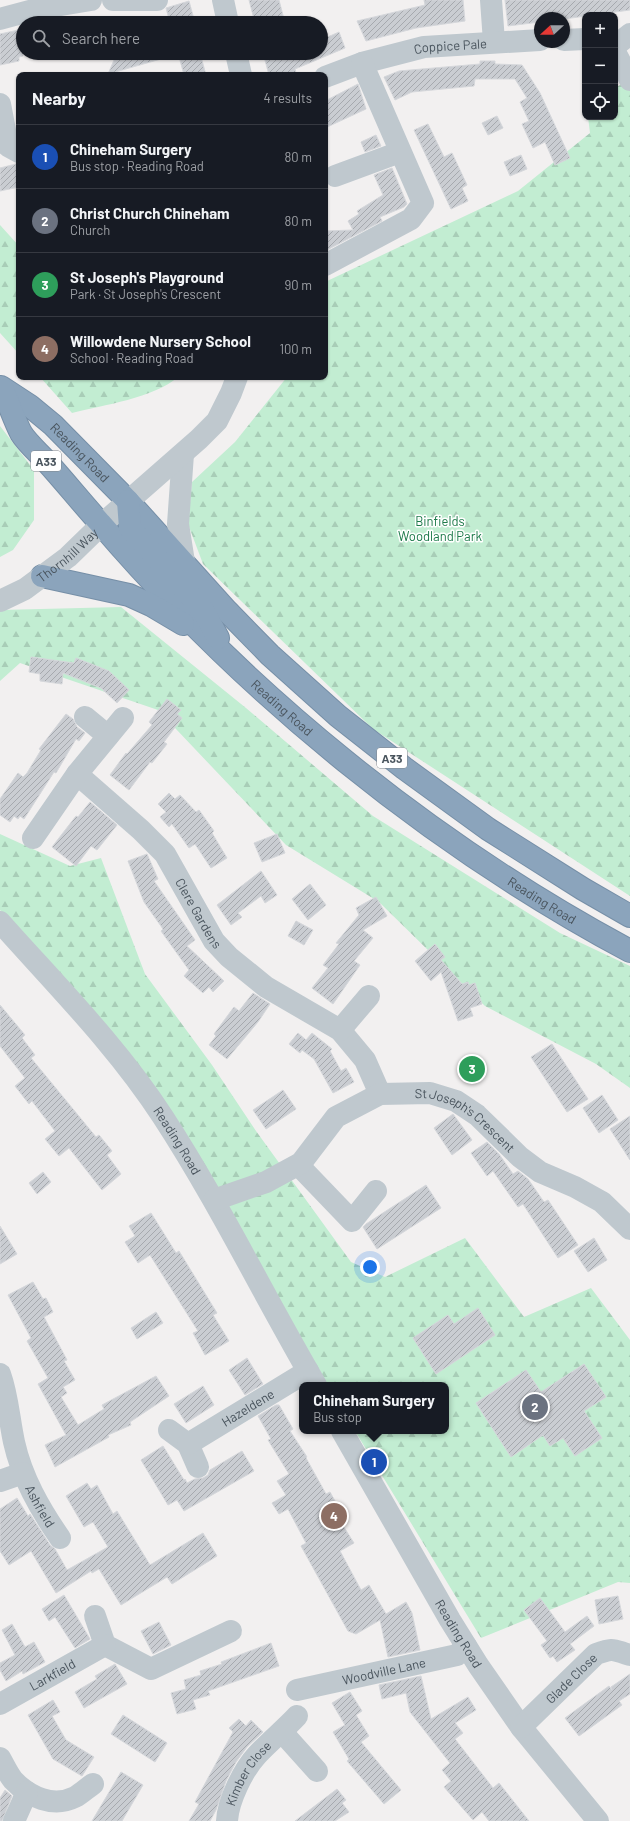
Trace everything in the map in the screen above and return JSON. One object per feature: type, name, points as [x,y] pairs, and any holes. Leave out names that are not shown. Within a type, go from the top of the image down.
[{"type":"highway","name":"Reading Road","points":[[1,388],[30,406],[53,425],[128,501],[227,611],[270,655],[338,716],[404,768],[488,829],[583,889],[630,916]]},
{"type":"highway","name":"Reading Road","points":[[1,388],[22,434],[143,573],[228,656],[298,721],[404,807],[498,872],[554,907],[630,951]]},
{"type":"highway","points":[[128,501],[130,528],[203,610],[228,656]]},
{"type":"highway","points":[[42,576],[129,595],[140,599],[174,618],[228,656]]},
{"type":"street","points":[[0,19],[37,9],[90,0]]},
{"type":"street","points":[[113,0],[157,0]]},
{"type":"street","points":[[223,0],[226,16]]},
{"type":"street","points":[[491,0],[494,42]]},
{"type":"street","points":[[618,44],[630,34]]},
{"type":"street","points":[[570,40],[582,39]]},
{"type":"street","name":"Coppice Pale","points":[[328,76],[362,63],[424,47],[534,40]]},
{"type":"street","points":[[618,58],[630,80]]},
{"type":"street","points":[[238,60],[240,72]]},
{"type":"street","points":[[328,263],[411,219],[423,202],[362,63]]},
{"type":"street","points":[[0,104],[8,146],[16,150]]},
{"type":"street","points":[[335,176],[400,152]]},
{"type":"street","name":"Thornhill Way","points":[[0,601],[25,588],[68,557],[128,501],[183,454],[217,421],[231,394],[236,380]]},
{"type":"street","points":[[183,454],[178,524],[184,562]]},
{"type":"street","points":[[85,717],[108,736]]},
{"type":"street","points":[[33,838],[76,774],[123,718]]},
{"type":"street","name":"Clere Gardens","points":[[76,774],[141,830],[165,854],[214,941],[229,957],[266,987],[340,1030],[365,1060],[380,1094]]},
{"type":"street","name":"Reading Road","points":[[0,922],[84,1015],[138,1082],[162,1116],[214,1200],[312,1378]]},
{"type":"street","points":[[340,1030],[369,996]]},
{"type":"street","name":"St Joseph's Crescent","points":[[214,1200],[266,1182],[301,1163],[336,1117],[380,1094],[430,1093],[456,1101],[477,1115],[520,1158],[540,1172],[574,1187],[602,1202],[630,1229]]},
{"type":"street","points":[[301,1163],[304,1171],[352,1221],[376,1191]]},
{"type":"street","name":"Ashfield","points":[[0,1374],[8,1400],[14,1442],[23,1473],[45,1516],[60,1538]]},
{"type":"street","name":"Hazeldene","points":[[188,1444],[299,1385]]},
{"type":"street","points":[[169,1430],[188,1444],[198,1467]]},
{"type":"street","name":"Reading Road","points":[[344,1434],[466,1646],[521,1727],[598,1821]]},
{"type":"street","name":"Ashfield","points":[[0,1481],[23,1473]]},
{"type":"street","points":[[95,1616],[104,1645],[150,1670],[231,1631]]},
{"type":"street","name":"Larkfield","points":[[0,1704],[104,1645]]},
{"type":"street","name":"Woodville Lane","points":[[297,1690],[457,1655],[466,1646]]},
{"type":"street","name":"Glade Close","points":[[521,1727],[596,1654],[607,1650],[618,1650],[630,1656]]},
{"type":"street","name":"Kimber Close","points":[[227,1821],[227,1811],[239,1781],[257,1755],[297,1716]]},
{"type":"street","name":"Kimber Close","points":[[282,1732],[317,1771]]},
{"type":"street","points":[[0,1758],[13,1779],[27,1792],[50,1802],[65,1801],[76,1797],[93,1784]]},
{"type":"street","points":[[14,1821],[27,1792]]},
{"type":"green space","name":"Binfields Woodland Park","points":[[630,79],[630,896],[373,729],[203,564],[188,524],[192,482],[235,442],[285,380],[328,380],[328,281],[518,191],[590,133],[588,120],[618,120],[618,86]]},
{"type":"green space","points":[[0,225],[16,243],[16,351],[0,333]]},
{"type":"green space","points":[[43,380],[174,380],[142,396],[72,413]]},
{"type":"green space","points":[[0,426],[34,470],[34,520],[13,550],[0,557]]},
{"type":"green space","points":[[121,607],[246,708],[373,816],[560,933],[630,966],[630,1088],[596,1064],[485,1006],[379,902],[286,845],[158,710],[20,663],[0,681],[0,610]]},
{"type":"green space","points":[[0,834],[70,866],[101,858],[145,974],[212,1065],[256,1131],[351,1262],[385,1277],[465,1238],[524,1317],[591,1288],[630,1340],[630,1583],[618,1582],[481,1638],[357,1434],[449,1434],[449,1382],[326,1382],[162,1099],[0,910]]},
{"type":"building","points":[[249,0],[279,0],[283,16],[253,16]]},
{"type":"building","points":[[424,0],[463,0],[465,21],[416,28],[366,41],[357,21],[425,5]]},
{"type":"building","points":[[505,0],[630,0],[630,10],[615,12],[582,12],[582,17],[570,18],[570,12],[534,12],[534,23],[508,26]]},
{"type":"building","points":[[189,1],[193,16],[168,16],[166,8]]},
{"type":"building","points":[[16,31],[16,60],[19,61],[0,65],[0,34]]},
{"type":"building","points":[[339,32],[345,48],[328,55],[328,37]]},
{"type":"building","points":[[114,60],[157,60],[115,72],[109,72]]},
{"type":"building","points":[[180,60],[202,60],[205,72],[183,72]]},
{"type":"building","points":[[265,60],[316,60],[295,69],[296,72],[268,72]]},
{"type":"building","points":[[480,61],[495,61],[495,64],[522,65],[540,93],[570,158],[555,165],[545,142],[533,148],[522,124],[529,121],[520,102],[527,98],[515,79],[475,79],[474,86],[412,92],[395,100],[384,77],[399,71],[480,64]]},
{"type":"building","points":[[358,84],[366,109],[328,127],[328,99]]},
{"type":"building","points":[[497,116],[503,128],[488,135],[482,123]]},
{"type":"building","points":[[428,124],[444,157],[452,153],[467,185],[462,188],[468,201],[451,209],[414,130]]},
{"type":"building","points":[[376,135],[381,146],[365,152],[361,142]]},
{"type":"building","points":[[521,155],[527,169],[510,176],[504,162]]},
{"type":"building","points":[[16,164],[16,188],[0,191],[0,168]]},
{"type":"building","points":[[392,168],[407,204],[404,207],[380,217],[382,221],[328,249],[328,231],[353,230],[348,221],[359,214],[357,211],[383,195],[374,175]]},
{"type":"building","points":[[31,657],[74,663],[76,658],[109,671],[129,690],[117,703],[101,688],[63,673],[62,684],[40,681],[40,674],[29,672]]},
{"type":"building","points":[[167,699],[181,710],[177,714],[182,718],[164,742],[167,744],[152,763],[150,762],[129,790],[110,775],[126,753],[127,754],[152,725],[149,722]]},
{"type":"building","points":[[66,714],[73,719],[77,727],[85,733],[79,741],[76,739],[56,773],[54,772],[24,819],[20,816],[18,819],[14,816],[10,822],[0,815],[0,799],[18,773],[23,777],[27,773],[41,750],[39,749]]},
{"type":"building","points":[[169,793],[175,799],[180,795],[196,812],[199,810],[214,831],[212,833],[227,858],[211,868],[195,844],[189,848],[172,824],[169,827],[160,817],[166,812],[158,804]]},
{"type":"building","points":[[90,802],[117,825],[97,850],[91,846],[76,866],[52,847],[76,816],[78,817]]},
{"type":"building","points":[[277,834],[285,853],[262,862],[254,843]]},
{"type":"building","points":[[147,854],[158,879],[154,881],[195,940],[187,946],[224,981],[213,992],[209,987],[203,993],[184,976],[189,970],[161,931],[163,929],[144,902],[128,861]]},
{"type":"building","points":[[261,871],[277,895],[265,903],[261,896],[238,913],[242,917],[231,925],[217,905]]},
{"type":"building","points":[[310,884],[326,905],[308,920],[292,899]]},
{"type":"building","points":[[376,897],[387,916],[363,930],[373,938],[354,961],[360,965],[333,1004],[312,988],[328,968],[323,965],[339,944],[336,943],[359,915],[356,908]]},
{"type":"building","points":[[296,921],[313,930],[304,945],[288,936]]},
{"type":"building","points":[[435,944],[445,957],[441,960],[462,984],[468,982],[469,985],[475,983],[482,1004],[470,1008],[473,1016],[458,1021],[441,972],[431,981],[415,961]]},
{"type":"building","points":[[253,993],[270,1004],[258,1022],[227,1059],[209,1045],[216,1036],[214,1034],[234,1007],[239,1011]]},
{"type":"building","points":[[0,1005],[25,1035],[22,1038],[35,1055],[31,1058],[96,1137],[99,1135],[112,1151],[107,1155],[121,1174],[102,1190],[69,1148],[59,1156],[45,1139],[55,1131],[32,1101],[29,1104],[15,1086],[25,1078],[0,1046]]},
{"type":"building","points":[[298,1033],[306,1040],[312,1033],[332,1049],[330,1051],[341,1071],[346,1068],[354,1082],[333,1093],[314,1059],[302,1050],[300,1053],[289,1044]]},
{"type":"building","points":[[552,1044],[588,1099],[567,1112],[531,1057]]},
{"type":"building","points":[[283,1090],[296,1109],[266,1129],[253,1110]]},
{"type":"building","points":[[602,1095],[618,1120],[599,1133],[583,1108]]},
{"type":"building","points":[[453,1114],[472,1140],[452,1155],[434,1128]]},
{"type":"building","points":[[630,1116],[630,1160],[610,1129]]},
{"type":"building","points":[[487,1142],[499,1154],[513,1174],[518,1171],[528,1179],[544,1202],[548,1200],[578,1245],[558,1258],[523,1204],[518,1207],[493,1171],[487,1176],[471,1153]]},
{"type":"building","points":[[43,1172],[51,1182],[37,1194],[29,1183]]},
{"type":"building","points":[[426,1185],[441,1208],[377,1249],[363,1227]]},
{"type":"building","points":[[151,1213],[176,1253],[179,1251],[217,1313],[213,1315],[229,1341],[205,1355],[193,1333],[198,1331],[150,1255],[138,1263],[125,1242],[135,1236],[129,1226]]},
{"type":"building","points":[[0,1226],[17,1254],[0,1264]]},
{"type":"building","points":[[594,1238],[607,1260],[588,1272],[574,1251]]},
{"type":"building","points":[[33,1282],[43,1299],[46,1298],[53,1312],[44,1317],[67,1360],[64,1361],[75,1380],[63,1387],[67,1393],[61,1397],[78,1425],[104,1409],[102,1405],[156,1376],[169,1396],[130,1422],[131,1425],[108,1435],[109,1437],[55,1467],[45,1445],[66,1435],[38,1384],[48,1378],[27,1341],[31,1338],[8,1295]]},
{"type":"building","points":[[478,1308],[495,1335],[436,1374],[413,1338],[448,1315],[454,1324]]},
{"type":"building","points":[[156,1312],[163,1323],[137,1339],[131,1328]]},
{"type":"building","points":[[247,1358],[263,1384],[245,1395],[229,1370]]},
{"type":"building","points":[[584,1364],[606,1397],[584,1411],[602,1438],[575,1456],[563,1438],[550,1446],[543,1435],[511,1457],[476,1403],[526,1370],[541,1392]]},
{"type":"building","points":[[203,1386],[214,1405],[186,1423],[174,1404]]},
{"type":"building","points":[[276,1405],[279,1405],[293,1429],[290,1431],[307,1457],[306,1458],[326,1494],[330,1492],[340,1510],[335,1513],[354,1543],[340,1551],[361,1590],[369,1585],[386,1614],[406,1602],[412,1613],[420,1650],[388,1657],[380,1620],[356,1634],[348,1631],[301,1546],[306,1543],[288,1509],[279,1514],[272,1503],[286,1495],[277,1481],[289,1474],[268,1440],[271,1439],[258,1416]]},
{"type":"building","points":[[163,1446],[187,1483],[195,1479],[203,1478],[208,1475],[210,1470],[242,1451],[254,1471],[184,1511],[177,1500],[168,1505],[141,1460]]},
{"type":"building","points":[[87,1483],[91,1489],[97,1485],[113,1514],[117,1511],[150,1565],[203,1533],[217,1556],[172,1584],[167,1577],[121,1605],[99,1569],[92,1573],[91,1571],[56,1593],[31,1551],[9,1565],[0,1551],[0,1509],[17,1498],[28,1516],[30,1514],[50,1545],[55,1549],[67,1570],[108,1547],[93,1522],[84,1527],[66,1496]]},
{"type":"building","points":[[64,1595],[90,1639],[75,1648],[55,1617],[49,1621],[42,1609]]},
{"type":"building","points":[[618,1596],[623,1619],[599,1624],[595,1600]]},
{"type":"building","points":[[540,1598],[565,1632],[587,1616],[594,1626],[570,1644],[575,1650],[557,1662],[553,1656],[550,1658],[541,1645],[547,1641],[524,1610]]},
{"type":"building","points":[[159,1622],[171,1645],[153,1654],[141,1631]]},
{"type":"building","points":[[12,1624],[25,1647],[34,1642],[45,1662],[23,1674],[22,1671],[6,1681],[0,1670],[0,1663],[15,1655],[2,1630]]},
{"type":"building","points":[[271,1643],[279,1666],[208,1691],[210,1695],[193,1700],[196,1709],[177,1714],[171,1693],[186,1689],[184,1680],[201,1675],[200,1671],[222,1664],[221,1662]]},
{"type":"building","points":[[115,1664],[127,1684],[84,1708],[75,1692],[97,1679],[95,1676]]},
{"type":"building","points":[[630,1674],[630,1694],[619,1701],[622,1705],[579,1736],[565,1718],[609,1686],[612,1690],[611,1687]]},
{"type":"building","points":[[421,1676],[431,1719],[468,1697],[476,1710],[455,1723],[463,1733],[455,1739],[493,1788],[499,1783],[529,1821],[489,1821],[482,1812],[473,1820],[444,1787],[451,1781],[442,1770],[450,1763],[410,1712],[406,1693],[382,1699],[379,1685]]},
{"type":"building","points":[[350,1692],[362,1711],[356,1715],[369,1736],[361,1742],[401,1790],[384,1804],[347,1761],[349,1759],[333,1732],[345,1725],[332,1703]]},
{"type":"building","points":[[53,1700],[60,1712],[52,1716],[66,1740],[94,1757],[82,1776],[53,1759],[28,1715]]},
{"type":"building","points":[[123,1715],[167,1743],[155,1762],[111,1734]]},
{"type":"building","points":[[239,1719],[246,1726],[251,1720],[263,1732],[247,1747],[236,1762],[226,1781],[216,1810],[210,1821],[189,1821],[199,1804],[195,1802],[233,1732],[229,1728]]},
{"type":"building","points":[[121,1772],[143,1785],[122,1821],[92,1821]]},
{"type":"building","points":[[337,1789],[346,1800],[342,1803],[349,1812],[335,1821],[295,1821]]},
{"type":"building","points":[[5,1790],[12,1796],[2,1821],[0,1821],[0,1798]]},
{"type":"place","name":"St Joseph's Playground","points":[[472,1069]]},
{"type":"place","name":"Christ Church Chineham","points":[[535,1407]]},
{"type":"place","name":"Chineham Surgery","points":[[374,1462]]},
{"type":"place","name":"Willowdene Nursery School","points":[[334,1516]]}]
